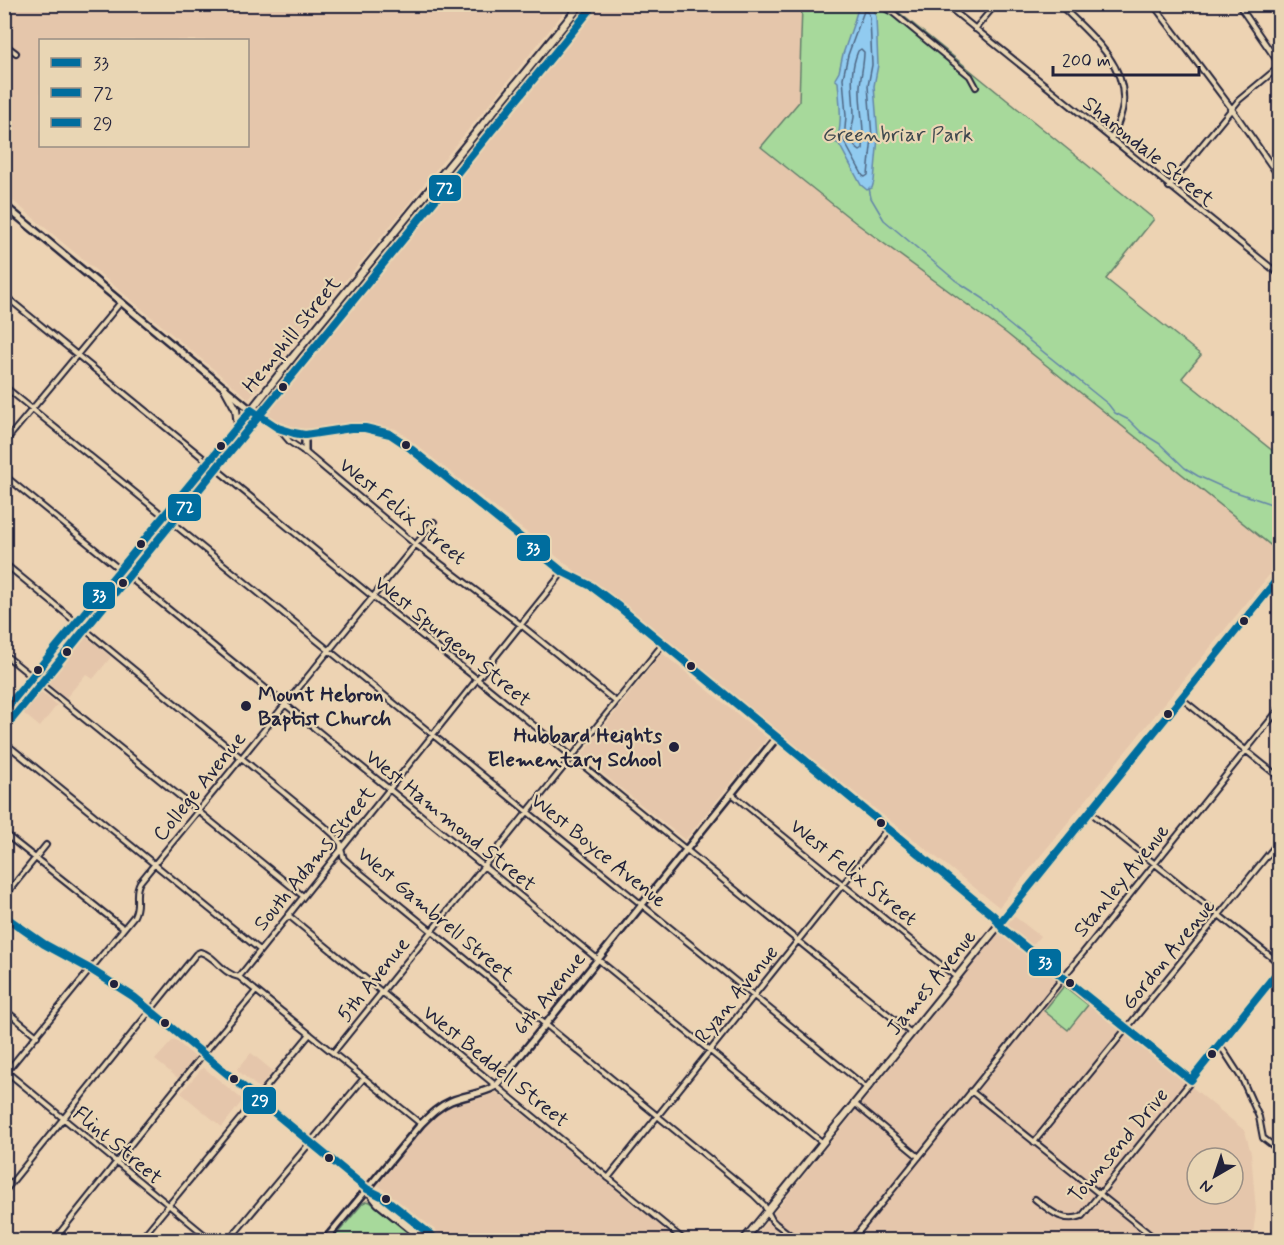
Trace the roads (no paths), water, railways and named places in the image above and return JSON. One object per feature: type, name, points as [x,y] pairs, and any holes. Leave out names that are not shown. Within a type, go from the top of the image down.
[{"type":"main road","name":"Hemphill Street","points":[[4,712],[581,4]]},
{"type":"main road","points":[[225,387],[236,409],[238,426]]},
{"type":"main road","name":"James Avenue","points":[[744,1240],[1280,574]]},
{"type":"main road","points":[[4,916],[44,944],[124,989],[311,1142],[367,1190],[378,1203],[424,1240]]},
{"type":"main road","points":[[367,1190],[383,1197],[437,1240]]},
{"type":"street","name":"Sharondale Street","points":[[945,4],[1280,275]]},
{"type":"street","points":[[975,29],[996,4]]},
{"type":"street","points":[[1059,4],[1101,48],[1120,77],[1123,104],[1111,140]]},
{"type":"street","points":[[1153,4],[1280,177]]},
{"type":"street","points":[[1169,187],[1232,109],[1280,65],[1238,4]]},
{"type":"street","points":[[879,6],[892,12],[970,76],[976,87]]},
{"type":"street","points":[[4,44],[16,53]]},
{"type":"street","name":"West Felix Street","points":[[4,205],[251,410],[278,428],[290,442],[416,545],[521,624],[616,702]]},
{"type":"street","name":"West Spurgeon Street","points":[[4,295],[911,1033]]},
{"type":"street","points":[[4,443],[121,302]]},
{"type":"street","name":"West Boyce Avenue","points":[[4,386],[867,1088]]},
{"type":"street","points":[[278,428],[304,435],[351,428],[365,428],[390,434],[425,459],[563,572],[591,586],[663,644],[994,916],[1003,929],[1191,1080]]},
{"type":"street","points":[[304,435],[305,452]]},
{"type":"street","name":"West Hammond Street","points":[[4,475],[823,1143]]},
{"type":"street","name":"College Avenue","points":[[6,1074],[137,910],[135,889],[154,864],[434,522]]},
{"type":"street","name":"West Gambrell Street","points":[[4,563],[334,835],[340,844],[344,859],[352,866],[754,1195],[764,1205],[776,1224],[797,1240]]},
{"type":"street","name":"South Adams Street","points":[[238,976],[563,572]]},
{"type":"street","name":"5th Avenue","points":[[333,1053],[663,644]]},
{"type":"street","points":[[4,654],[303,896]]},
{"type":"street","points":[[1180,698],[1280,778]]},
{"type":"street","name":"Stanley Avenue","points":[[852,1240],[1280,708]]},
{"type":"street","name":"6th Avenue","points":[[496,1086],[777,737]]},
{"type":"street","points":[[4,742],[260,950]]},
{"type":"street","name":"West Felix Street","points":[[731,793],[956,977]]},
{"type":"street","points":[[1089,812],[1280,966]]},
{"type":"street","name":"Ryan Avenue","points":[[608,1178],[888,828]]},
{"type":"street","points":[[4,833],[123,928]]},
{"type":"street","name":"Gordon Avenue","points":[[1034,1142],[1280,840]]},
{"type":"street","points":[[4,897],[46,845]]},
{"type":"street","name":"West Beddell Street","points":[[288,915],[684,1240]]},
{"type":"street","points":[[4,1192],[196,954],[203,952],[232,976],[238,976],[421,1124]]},
{"type":"street","name":"Townsend Drive","points":[[1035,1199],[1053,1212],[1069,1219],[1082,1216],[1220,1045],[1280,966]]},
{"type":"street","points":[[54,1240],[256,991]]},
{"type":"street","points":[[4,1009],[37,1036]]},
{"type":"street","points":[[140,1240],[310,1035]]},
{"type":"street","points":[[1220,1045],[1242,1079],[1258,1117],[1263,1138],[1280,1151]]},
{"type":"street","name":"Flint Street","points":[[6,1074],[211,1240]]},
{"type":"street","points":[[229,1240],[364,1078]]},
{"type":"street","points":[[325,1240],[433,1112],[451,1101],[496,1086]]},
{"type":"street","points":[[971,1091],[1157,1240]]},
{"type":"street","points":[[854,1104],[919,1157]]},
{"type":"street","points":[[1274,1240],[1280,1234]]},
{"type":"water","points":[[859,5],[870,5],[876,17],[878,65],[874,86],[878,137],[874,181],[872,188],[867,190],[861,185],[839,144],[835,142],[838,137],[840,113],[838,82],[835,79]]},
{"type":"waterway","points":[[869,188],[871,198],[884,220],[955,280],[984,299],[1005,321],[1108,404],[1115,413],[1129,420],[1141,432],[1160,444],[1185,468],[1227,489],[1280,507]]},
{"type":"place","name":"Mount Hebron Baptist Church","points":[[246,706]]},
{"type":"place","name":"Hubbard Heights Elementary School","points":[[674,747]]},
{"type":"park label","name":"Greenbriar Park","points":[[898,134]]}]
